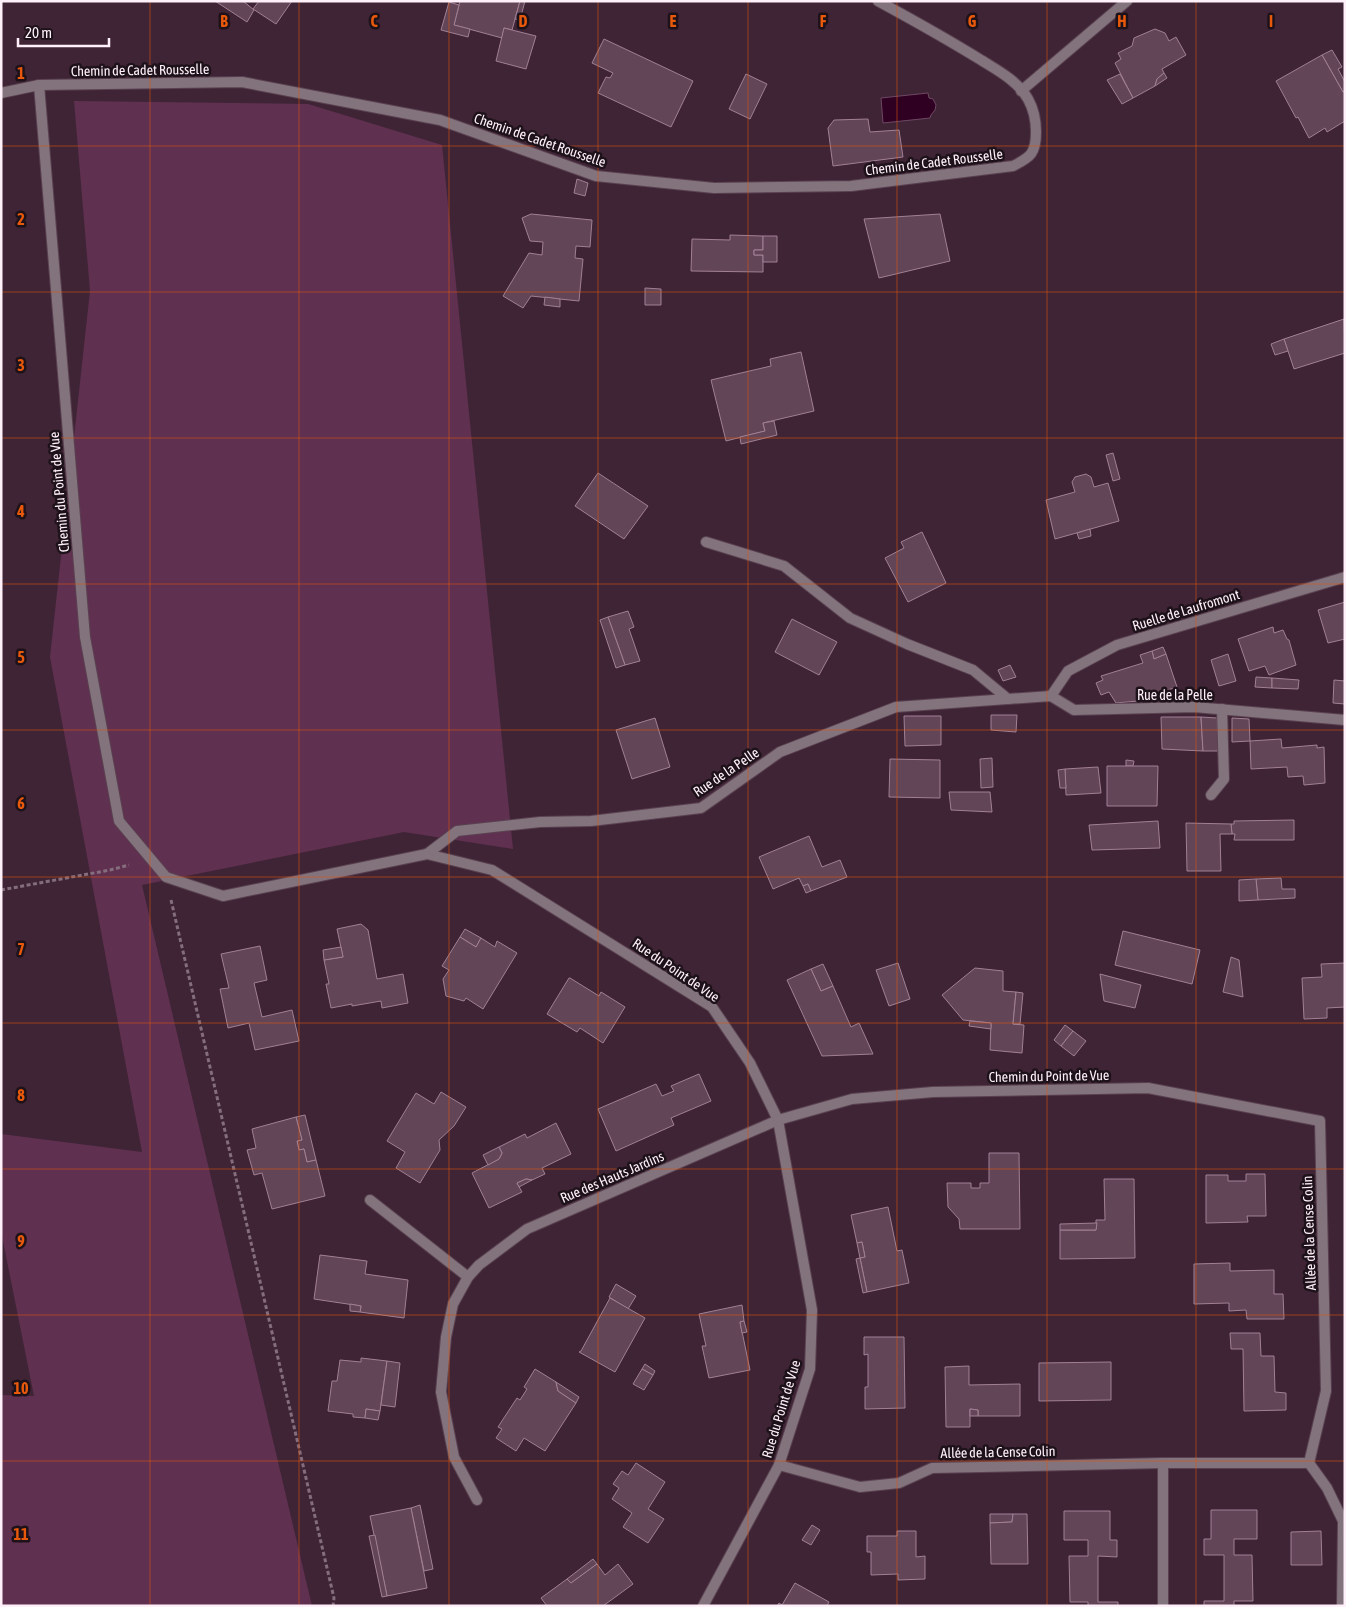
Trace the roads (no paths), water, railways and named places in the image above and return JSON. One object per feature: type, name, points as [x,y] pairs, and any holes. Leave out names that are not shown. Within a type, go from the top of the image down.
[{"type":"street","name":"Chemin de Cadet Rousselle","points":[[1,93],[39,85],[242,82],[440,120],[596,176],[714,188],[851,186],[1013,166],[1029,158],[1036,144],[1036,123],[1028,98],[1021,90],[1003,74],[937,32],[878,1]]},
{"type":"street","points":[[1021,90],[1127,1]]},
{"type":"street","name":"Chemin du Point de Vue","points":[[39,85],[85,637],[119,821],[166,877]]},
{"type":"street","points":[[706,542],[784,566],[850,618],[907,644],[973,670],[1008,699]]},
{"type":"street","name":"Ruelle de Laufromont","points":[[1051,696],[1068,671],[1116,645],[1345,577]]},
{"type":"street","name":"Rue de la Pelle","points":[[427,854],[457,831],[540,822],[591,821],[701,808],[780,752],[896,707],[1051,696],[1074,710],[1194,707],[1345,720]]},
{"type":"street","points":[[1211,794],[1224,779],[1222,709]]},
{"type":"street","name":"Rue du Point de Vue","points":[[166,877],[223,896],[427,854],[492,870],[712,1007],[750,1063],[778,1120],[812,1310],[810,1369],[779,1464],[703,1606]]},
{"type":"street","name":"Chemin du Point de Vue","points":[[778,1120],[852,1099],[934,1092],[1148,1088],[1320,1121]]},
{"type":"street","name":"Rue des Hauts Jardins","points":[[478,1500],[454,1456],[441,1392],[446,1337],[454,1304],[468,1276],[479,1264],[527,1229],[778,1120]]},
{"type":"street","name":"Allée de la Cense Colin","points":[[779,1464],[860,1487],[899,1482],[932,1468],[1163,1463],[1309,1463],[1326,1391],[1320,1121]]},
{"type":"street","points":[[370,1200],[468,1276]]},
{"type":"street","points":[[1163,1463],[1163,1606]]},
{"type":"street","points":[[1309,1463],[1327,1488],[1342,1521],[1342,1606]]}]
